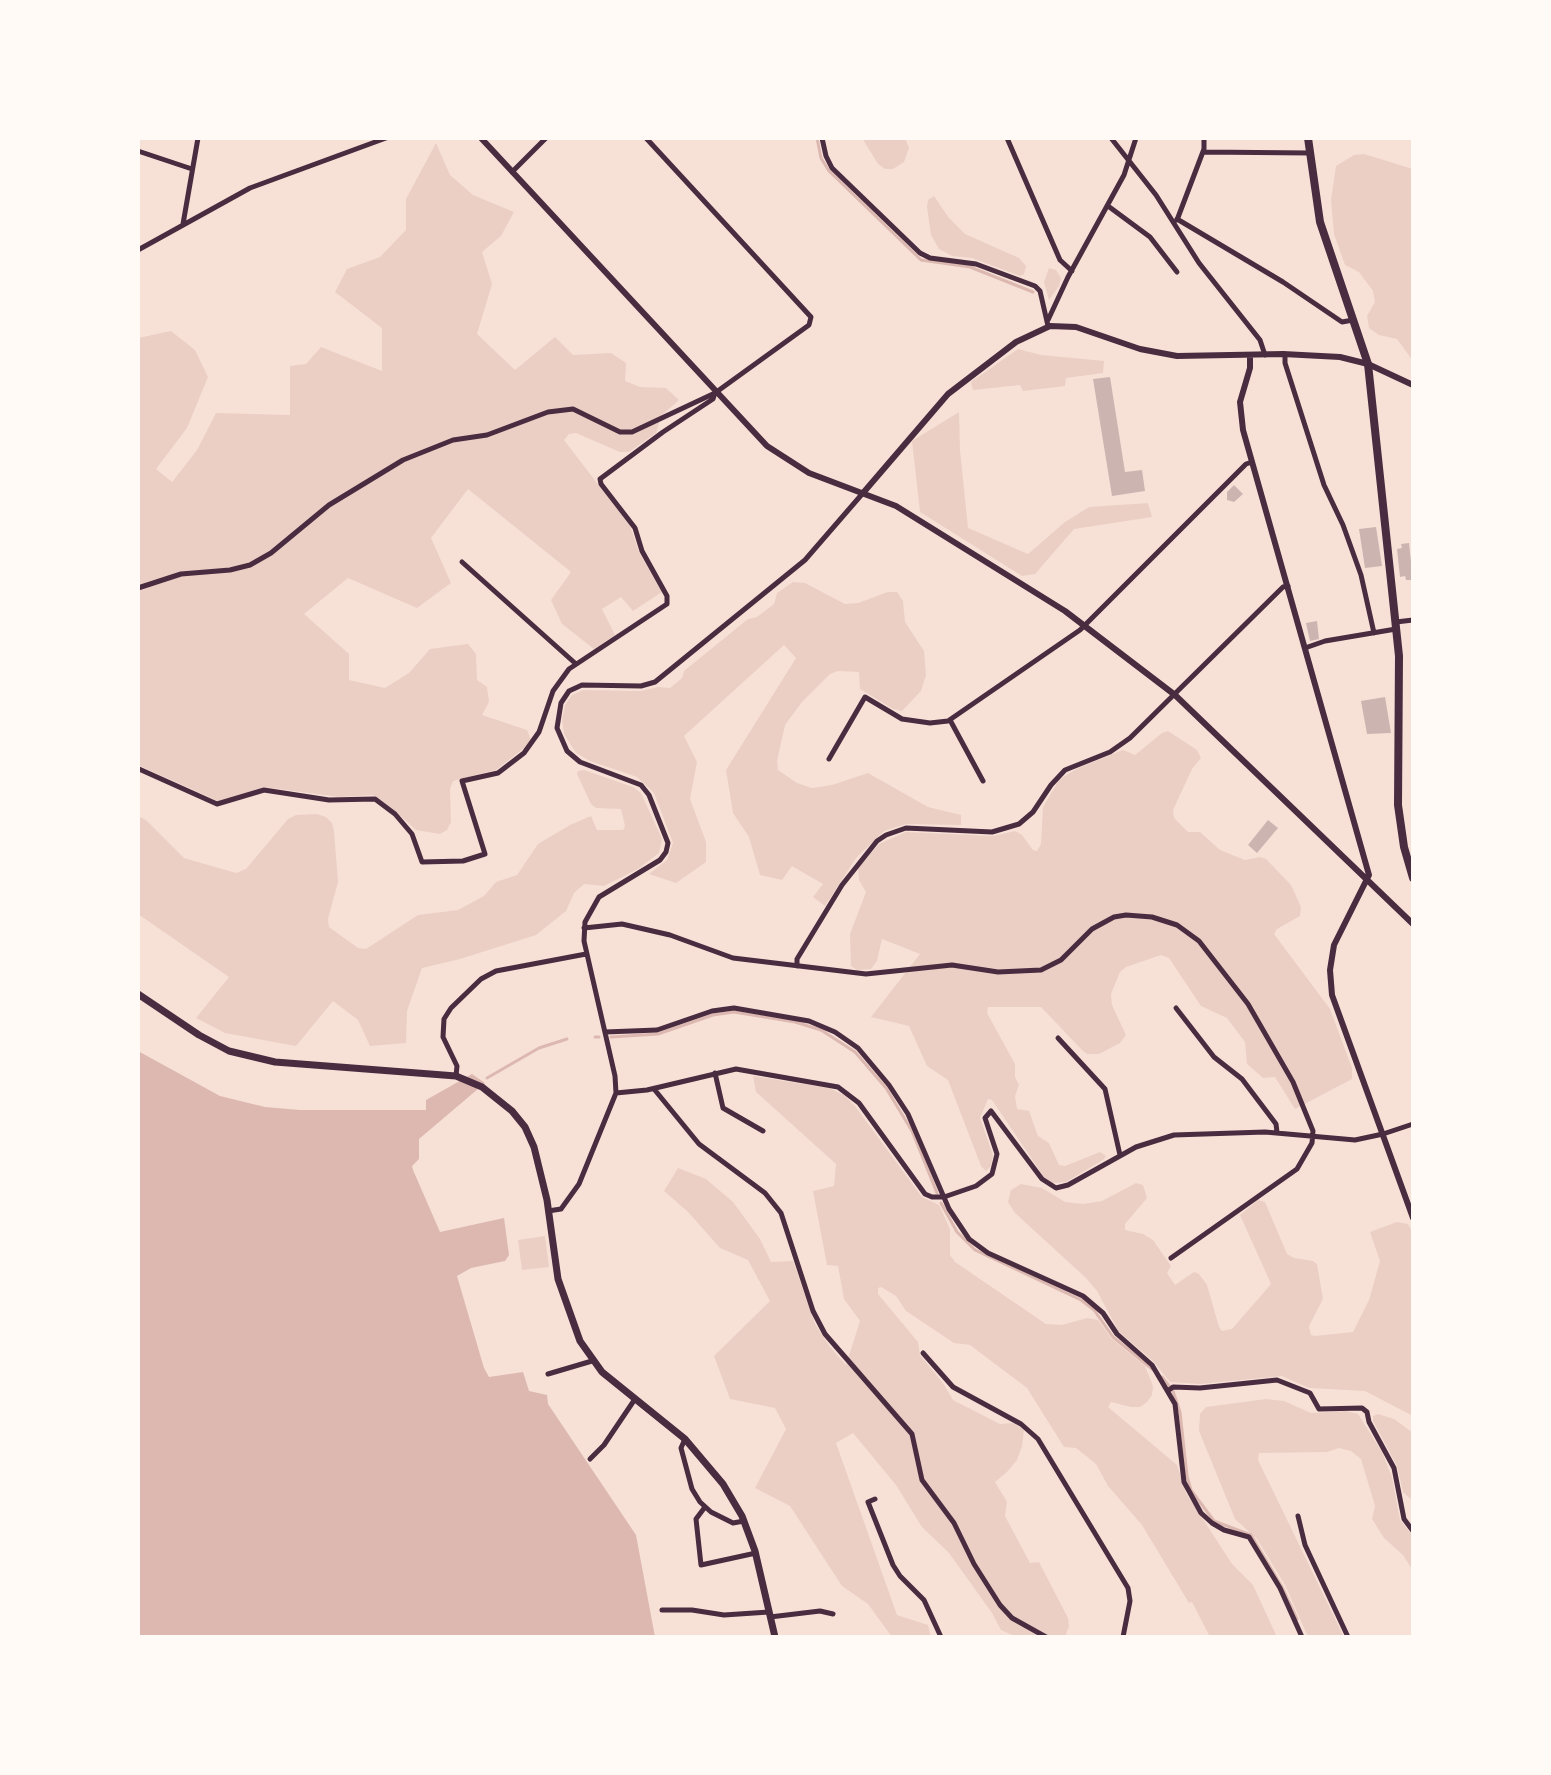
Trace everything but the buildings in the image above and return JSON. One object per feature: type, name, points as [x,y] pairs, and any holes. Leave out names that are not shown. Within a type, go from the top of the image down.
[{"type":"main road","points":[[1308,138],[1320,222],[1368,364],[1396,626],[1400,685],[1398,791],[1413,878]]},
{"type":"main road","points":[[138,994],[229,1051],[255,1059],[456,1076],[478,1085],[512,1111],[530,1137],[541,1171],[561,1292],[574,1330],[592,1361],[611,1381],[685,1439],[715,1472],[744,1521],[756,1553],[775,1637]]},
{"type":"street","points":[[183,225],[198,138]]},
{"type":"street","points":[[138,250],[273,178],[386,138]]},
{"type":"street","points":[[474,138],[481,138],[715,393],[780,456],[809,473],[904,511],[1057,605],[1175,695],[1413,924]]},
{"type":"street","points":[[512,172],[546,138]]},
{"type":"street","points":[[138,588],[181,574],[238,569],[250,565],[271,553],[333,503],[403,460],[453,440],[487,435],[548,412],[573,409],[620,432],[632,432],[715,393],[809,325],[811,317],[646,138]]},
{"type":"street","points":[[822,138],[832,168],[920,253],[930,258],[971,262],[1035,286],[1040,291],[1048,326]]},
{"type":"street","points":[[1007,138],[1060,260],[1072,271]]},
{"type":"street","points":[[1111,138],[1176,222],[1199,263],[1260,340],[1265,355]]},
{"type":"street","points":[[1048,326],[1051,310],[1108,206],[1136,138]]},
{"type":"street","points":[[1176,222],[1203,152],[1204,138]]},
{"type":"street","points":[[138,151],[192,169]]},
{"type":"street","points":[[1203,152],[1310,153]]},
{"type":"street","points":[[1108,206],[1150,237],[1177,272]]},
{"type":"street","points":[[1176,222],[1270,273],[1342,322],[1354,319]]},
{"type":"street","points":[[548,1211],[561,1209],[579,1184],[616,1093],[615,1076],[586,954],[584,928],[588,913],[599,897],[660,860],[668,843],[646,790],[635,782],[580,762],[562,744],[557,719],[561,703],[569,691],[582,685],[641,686],[655,682],[805,560],[948,394],[1016,342],[1048,326],[1076,327],[1165,355],[1330,355],[1368,364],[1413,385]]},
{"type":"street","points":[[1285,354],[1285,363],[1322,480],[1343,525],[1362,579],[1374,633]]},
{"type":"street","points":[[1250,356],[1240,407],[1252,462],[1369,875],[1334,945],[1330,982],[1339,1019],[1413,1218]]},
{"type":"street","points":[[139,769],[217,804],[264,790],[329,800],[375,799],[395,814],[412,834],[422,862],[463,861],[485,854],[462,781],[498,773],[530,747],[558,683],[576,664],[666,607],[668,600],[642,551],[635,528],[600,479],[713,399],[715,393]]},
{"type":"street","points":[[829,759],[865,697],[902,719],[930,723],[950,720],[1085,626],[1246,464],[1252,462]]},
{"type":"street","points":[[462,562],[576,664]]},
{"type":"street","points":[[797,966],[797,959],[842,885],[877,841],[906,828],[992,832],[1019,824],[1033,812],[1065,770],[1120,746],[1283,587],[1288,586]]},
{"type":"street","points":[[1305,648],[1325,641],[1374,633],[1413,620]]},
{"type":"street","points":[[558,683],[569,691]]},
{"type":"street","points":[[950,720],[983,781]]},
{"type":"street","points":[[584,928],[622,924],[670,935],[733,958],[866,974],[952,965],[988,971],[1030,972],[1052,967],[1092,929],[1114,917],[1138,915],[1165,920],[1199,941],[1248,1004],[1293,1082],[1312,1136],[1297,1169],[1171,1258]]},
{"type":"street","points":[[456,1076],[457,1066],[443,1037],[444,1019],[481,979],[496,971],[586,954]]},
{"type":"street","points":[[605,1032],[657,1030],[712,1011],[734,1008],[796,1017],[823,1025],[858,1048],[889,1085],[916,1129],[961,1230],[978,1246],[1091,1301],[1117,1334],[1152,1365],[1169,1390],[1177,1412],[1184,1482],[1201,1513],[1224,1530],[1249,1537],[1280,1588],[1302,1637]]},
{"type":"street","points":[[1176,1008],[1214,1057],[1242,1079],[1276,1124],[1277,1132]]},
{"type":"street","points":[[1058,1038],[1105,1089],[1120,1155]]},
{"type":"street","points":[[616,1093],[654,1089],[715,1073],[743,1070],[830,1084],[846,1091],[859,1103],[925,1194],[932,1197],[944,1197],[982,1183],[992,1174],[997,1154],[985,1118],[988,1112],[996,1114],[1051,1187],[1068,1185],[1120,1155],[1150,1142],[1185,1133],[1233,1135],[1277,1132],[1355,1140],[1413,1124]]},
{"type":"street","points":[[715,1073],[723,1108],[763,1131]]},
{"type":"street","points":[[654,1089],[699,1144],[765,1193],[781,1213],[813,1311],[825,1334],[912,1434],[922,1480],[954,1523],[974,1564],[1000,1605],[1012,1618],[1046,1637]]},
{"type":"street","points":[[923,1353],[953,1387],[1021,1424],[1038,1439],[1128,1588],[1130,1601],[1123,1637]]},
{"type":"street","points":[[548,1374],[592,1361]]},
{"type":"street","points":[[1169,1390],[1173,1387],[1200,1388],[1277,1380],[1310,1393],[1319,1409],[1362,1408],[1367,1412],[1394,1468],[1404,1519],[1413,1531]]},
{"type":"street","points":[[590,1459],[635,1399]]},
{"type":"street","points":[[685,1439],[681,1448],[696,1495],[705,1507],[733,1523],[744,1521]]},
{"type":"street","points":[[875,1499],[868,1502],[893,1565],[924,1600],[941,1637]]},
{"type":"street","points":[[705,1507],[696,1519],[701,1565],[756,1553]]},
{"type":"street","points":[[1298,1516],[1308,1552],[1348,1637]]},
{"type":"street","points":[[662,1610],[692,1610],[724,1615],[820,1611],[833,1614]]},
{"type":"shaded area","points":[[862,138],[905,138],[909,148],[904,162],[893,169],[885,169],[878,164]]},
{"type":"shaded area","points":[[436,143],[450,175],[473,195],[514,212],[501,236],[482,252],[492,284],[477,334],[515,370],[555,337],[573,355],[611,353],[626,363],[625,381],[640,387],[666,388],[679,400],[661,416],[656,433],[629,452],[620,452],[576,433],[569,434],[564,440],[630,526],[639,552],[662,592],[633,611],[621,597],[602,609],[615,635],[594,649],[562,624],[551,600],[571,572],[468,489],[431,538],[451,583],[417,608],[348,578],[304,614],[349,654],[349,680],[385,688],[409,673],[430,649],[468,644],[476,654],[477,680],[487,687],[489,702],[482,715],[527,730],[531,740],[528,745],[496,770],[453,781],[450,789],[451,822],[447,830],[440,834],[416,830],[373,795],[339,797],[264,787],[218,801],[138,765],[138,338],[171,331],[195,350],[208,377],[187,428],[156,469],[172,482],[197,450],[216,413],[290,415],[290,366],[306,364],[321,347],[382,371],[382,328],[335,292],[347,269],[380,257],[406,230],[406,199]]},
{"type":"shaded area","points":[[1364,154],[1413,169],[1413,361],[1397,339],[1379,335],[1369,328],[1367,316],[1375,302],[1373,291],[1359,272],[1345,265],[1334,234],[1331,200],[1336,166],[1354,155]]},
{"type":"shaded area","points":[[934,196],[965,234],[1019,258],[1026,266],[1024,274],[1020,276],[972,258],[952,256],[939,249],[931,235],[927,207],[928,200]]},
{"type":"shaded area","points":[[1049,268],[1056,270],[1061,278],[1049,300],[1044,282]]},
{"type":"shaded area","points":[[1018,349],[1041,355],[1104,361],[1103,373],[1066,378],[1065,386],[1023,391],[1020,385],[973,390],[971,382]]},
{"type":"shaded area","points":[[959,412],[968,528],[1028,554],[1065,522],[1089,507],[1148,503],[1152,517],[1074,529],[1035,574],[1022,576],[920,512],[912,441]]},
{"type":"shaded area","points":[[793,582],[805,583],[845,604],[897,592],[903,601],[905,622],[924,651],[926,675],[921,691],[902,711],[893,709],[860,689],[859,672],[838,671],[830,674],[802,702],[785,725],[778,770],[797,783],[812,788],[868,773],[928,807],[961,815],[961,825],[906,824],[884,831],[856,858],[825,906],[813,897],[823,884],[792,866],[782,880],[760,875],[749,837],[733,813],[726,770],[796,658],[784,645],[684,736],[697,762],[690,799],[706,842],[706,862],[676,883],[649,874],[667,860],[673,843],[654,793],[637,777],[576,753],[564,734],[562,720],[565,705],[572,695],[583,690],[670,688],[682,678],[684,671],[748,619],[757,617],[774,604],[777,593]]},
{"type":"shaded area","points":[[1168,731],[1197,750],[1201,758],[1192,769],[1173,810],[1174,818],[1188,832],[1200,832],[1220,850],[1245,860],[1266,859],[1291,885],[1301,907],[1300,916],[1277,929],[1274,934],[1330,1009],[1352,1068],[1352,1079],[1295,1109],[1275,1077],[1263,1078],[1247,1064],[1245,1042],[1227,1018],[1201,1006],[1169,958],[1161,955],[1120,972],[1111,994],[1112,1005],[1126,1035],[1120,1043],[1099,1054],[1087,1054],[1082,1050],[1041,1007],[988,1007],[987,1013],[1015,1064],[1015,1077],[1019,1085],[1015,1096],[1017,1109],[1029,1111],[1038,1136],[1049,1143],[1059,1165],[1065,1166],[1100,1152],[1106,1156],[1066,1182],[1052,1183],[1044,1177],[992,1100],[988,1099],[980,1118],[993,1155],[991,1166],[986,1171],[981,1166],[948,1080],[927,1066],[909,1026],[871,1017],[920,954],[882,939],[877,961],[871,969],[857,970],[851,966],[850,934],[866,892],[859,880],[858,868],[879,844],[906,832],[993,836],[1015,831],[1037,851],[1041,844],[1043,807],[1059,780],[1076,769],[1123,750],[1135,755]]},
{"type":"shaded area","points":[[584,770],[633,787],[641,793],[662,839],[659,853],[638,869],[604,886],[584,884],[574,893],[566,911],[536,935],[422,968],[407,1011],[406,1043],[370,1046],[358,1020],[333,1001],[296,1046],[225,1033],[196,1018],[229,977],[138,914],[138,816],[146,820],[184,858],[236,873],[246,869],[288,819],[296,815],[317,814],[332,823],[334,831],[338,882],[328,919],[329,927],[358,948],[366,949],[418,915],[458,910],[484,896],[496,882],[517,875],[538,844],[570,825],[591,816],[597,830],[623,830],[621,809],[596,808],[591,804],[577,774]]},
{"type":"shaded area","points":[[138,1051],[220,1096],[265,1107],[426,1110],[426,1100],[472,1074],[485,1083],[419,1139],[419,1159],[412,1166],[413,1170],[440,1232],[504,1218],[509,1255],[505,1261],[471,1268],[457,1276],[484,1368],[489,1377],[523,1372],[529,1391],[547,1395],[548,1404],[636,1535],[655,1637],[138,1637]]},
{"type":"shaded area","points":[[753,1076],[829,1088],[844,1095],[922,1197],[939,1205],[950,1229],[950,1255],[955,1262],[1046,1324],[1062,1325],[1087,1318],[1098,1320],[1112,1339],[1145,1366],[1153,1386],[1147,1402],[1140,1407],[1131,1407],[1111,1402],[1108,1407],[1177,1465],[1186,1493],[1232,1564],[1253,1585],[1277,1637],[1210,1637],[1192,1602],[1189,1603],[1142,1525],[1108,1486],[1096,1464],[1076,1448],[1064,1447],[1027,1388],[970,1345],[954,1343],[906,1311],[896,1296],[881,1287],[878,1294],[918,1342],[920,1355],[953,1400],[1000,1424],[1013,1423],[1024,1430],[1017,1460],[995,1482],[1007,1502],[1005,1516],[1030,1563],[1039,1562],[1068,1618],[1069,1626],[1065,1637],[1017,1637],[1001,1630],[949,1553],[922,1527],[896,1485],[853,1433],[836,1443],[897,1615],[928,1625],[931,1637],[892,1637],[868,1604],[842,1586],[790,1506],[755,1488],[786,1429],[775,1408],[730,1399],[714,1356],[770,1301],[748,1260],[720,1248],[688,1212],[664,1191],[678,1168],[706,1179],[733,1202],[760,1239],[771,1262],[793,1261],[815,1324],[846,1365],[860,1321],[844,1299],[838,1266],[827,1265],[813,1191],[834,1186],[836,1164],[756,1092]]},
{"type":"shaded area","points":[[1136,1183],[1143,1185],[1147,1198],[1125,1224],[1125,1230],[1153,1240],[1171,1266],[1167,1273],[1175,1285],[1194,1272],[1199,1274],[1207,1285],[1222,1331],[1232,1329],[1271,1284],[1240,1215],[1258,1200],[1265,1202],[1287,1254],[1317,1264],[1323,1299],[1309,1326],[1314,1336],[1353,1332],[1369,1300],[1380,1261],[1370,1232],[1397,1222],[1408,1224],[1413,1233],[1413,1416],[1365,1391],[1309,1388],[1282,1376],[1200,1384],[1170,1382],[1153,1361],[1119,1332],[1097,1291],[1086,1278],[1015,1213],[1008,1202],[1011,1190],[1021,1184],[1042,1188],[1065,1202],[1083,1204],[1102,1201]]},
{"type":"shaded area","points":[[545,1236],[549,1267],[522,1270],[518,1240]]},
{"type":"shaded area","points":[[1266,1399],[1284,1401],[1311,1413],[1346,1411],[1358,1414],[1382,1452],[1392,1477],[1400,1520],[1413,1536],[1413,1571],[1372,1519],[1375,1506],[1361,1459],[1351,1451],[1339,1448],[1327,1452],[1259,1453],[1258,1460],[1344,1637],[1308,1637],[1285,1585],[1257,1539],[1235,1519],[1199,1431],[1200,1414],[1206,1407]]},
{"type":"shaded area","points":[[1378,1414],[1394,1419],[1413,1433],[1413,1501],[1403,1492],[1397,1466],[1373,1421],[1373,1416]]},
{"type":"waterway","points":[[817,138],[821,158],[829,171],[921,260],[970,267],[1033,292]]},
{"type":"waterway","points":[[611,1037],[658,1034],[713,1015],[734,1012],[795,1022],[821,1030],[855,1052],[886,1088],[912,1131],[937,1193]]},
{"type":"waterway","points":[[487,1078],[539,1048],[567,1039]]},
{"type":"waterway","points":[[941,1203],[957,1232],[975,1250],[1081,1300],[1094,1310],[1113,1337],[1152,1369]]},
{"type":"waterway","points":[[1162,1377],[1170,1387]]},
{"type":"waterway","points":[[1173,1391],[1180,1412],[1191,1490],[1214,1521],[1251,1535],[1297,1619]]}]
